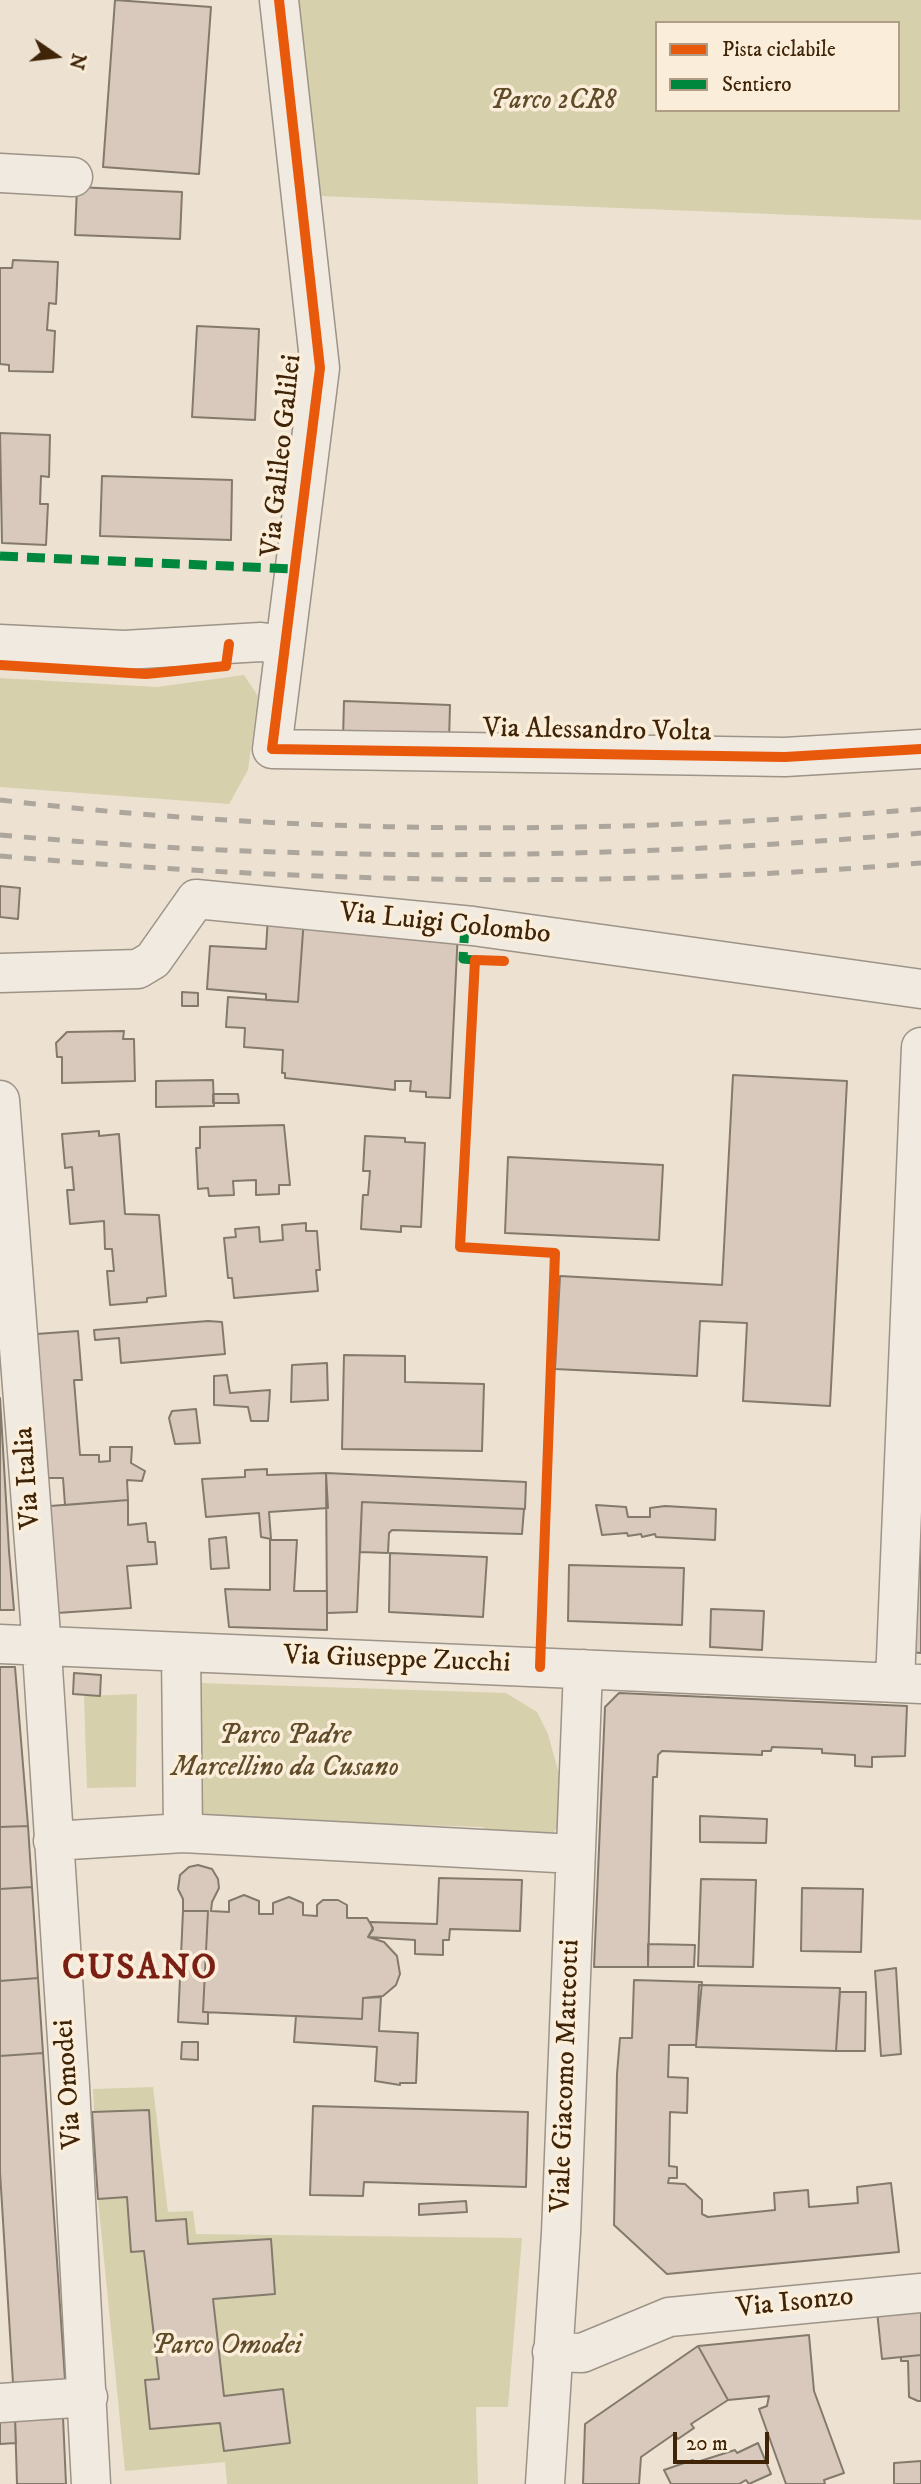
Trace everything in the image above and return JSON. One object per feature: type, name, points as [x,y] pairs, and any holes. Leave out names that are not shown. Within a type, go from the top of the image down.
[{"type":"street","name":"Via Galileo Galilei","points":[[272,749],[320,368],[279,0]]},
{"type":"street","points":[[0,173],[73,177]]},
{"type":"street","points":[[0,643],[124,650],[261,642],[283,645]]},
{"type":"street","name":"Via Alessandro Volta","points":[[272,749],[785,757],[921,749]]},
{"type":"street","name":"Via Luigi Colombo","points":[[0,973],[138,969],[153,960],[196,899],[473,926],[921,989]]},
{"type":"street","points":[[908,1683],[921,1047]]},
{"type":"street","name":"Via Italia","points":[[0,1100],[41,1646]]},
{"type":"street","name":"Via Giuseppe Zucchi","points":[[0,1644],[908,1683]]},
{"type":"street","name":"Via Omodei","points":[[41,1646],[88,2397],[91,2484]]},
{"type":"street","points":[[181,1652],[183,1833]]},
{"type":"street","name":"Viale Giacomo Matteotti","points":[[545,2484],[561,2234],[583,1668]]},
{"type":"street","points":[[53,1841],[183,1833],[575,1854]]},
{"type":"street","name":"Via Isonzo","points":[[552,2352],[582,2353],[668,2317],[921,2293]]},
{"type":"street","points":[[0,2403],[88,2397]]},
{"type":"green space","name":"Parco 2CR8","points":[[296,0],[921,0],[921,220],[318,196]]},
{"type":"green space","points":[[244,675],[258,696],[248,770],[229,804],[0,787],[0,678],[157,687]]},
{"type":"green space","name":"Parco Padre Marcellino da Cusano","points":[[200,1683],[506,1693],[537,1712],[548,1734],[560,1778],[559,1825],[546,1843],[500,1843],[483,1827],[200,1818]]},
{"type":"green space","points":[[137,1694],[136,1787],[87,1788],[84,1696]]},
{"type":"green space","name":"Parco Omodei","points":[[153,2087],[168,2212],[193,2211],[196,2234],[522,2238],[508,2407],[476,2407],[478,2484],[227,2484],[225,2462],[125,2471],[98,2199],[93,2089]]},
{"type":"building","points":[[115,0],[211,7],[199,174],[103,167]]},
{"type":"building","points":[[77,187],[182,192],[180,239],[75,235]]},
{"type":"building","points":[[13,260],[58,262],[56,304],[49,303],[47,330],[55,331],[53,372],[9,371],[9,365],[0,364],[0,268],[12,268]]},
{"type":"building","points":[[197,326],[259,329],[255,420],[192,417]]},
{"type":"building","points":[[0,433],[50,435],[49,477],[41,476],[40,504],[48,504],[46,545],[2,543]]},
{"type":"building","points":[[102,476],[232,480],[231,540],[100,536]]},
{"type":"building","points":[[344,701],[450,705],[449,742],[343,738]]},
{"type":"building","points":[[0,886],[20,888],[18,919],[0,917]]},
{"type":"building","points":[[268,916],[304,918],[298,1002],[266,1000],[266,994],[207,989],[210,946],[266,949]]},
{"type":"building","points":[[304,917],[458,930],[450,1098],[426,1097],[426,1092],[410,1091],[411,1081],[395,1081],[395,1090],[285,1078],[285,1073],[282,1073],[283,1050],[244,1047],[245,1028],[226,1027],[228,997],[298,1002]]},
{"type":"building","points":[[182,992],[198,993],[198,1006],[182,1006]]},
{"type":"building","points":[[124,1031],[123,1039],[134,1039],[135,1081],[62,1083],[62,1057],[57,1057],[56,1043],[67,1032]]},
{"type":"building","points":[[733,1075],[847,1081],[830,1406],[743,1401],[747,1323],[700,1321],[697,1376],[555,1369],[560,1276],[722,1285]]},
{"type":"building","points":[[213,1080],[214,1106],[156,1107],[156,1081]]},
{"type":"building","points":[[213,1094],[238,1094],[239,1103],[213,1103]]},
{"type":"building","points":[[284,1125],[290,1185],[279,1185],[279,1194],[256,1195],[256,1180],[233,1181],[234,1195],[209,1196],[208,1188],[198,1189],[196,1148],[200,1148],[200,1127]]},
{"type":"building","points":[[99,1131],[99,1136],[119,1134],[125,1214],[159,1215],[166,1296],[147,1298],[147,1302],[110,1305],[107,1271],[114,1271],[112,1249],[105,1249],[104,1221],[70,1224],[67,1190],[74,1190],[72,1167],[65,1168],[62,1134]]},
{"type":"building","points":[[365,1136],[405,1138],[405,1142],[425,1143],[421,1227],[401,1226],[401,1232],[361,1229],[363,1195],[368,1195],[370,1171],[363,1171]]},
{"type":"building","points":[[508,1157],[663,1165],[659,1240],[505,1233]]},
{"type":"building","points":[[306,1223],[306,1231],[317,1231],[320,1270],[316,1270],[318,1291],[234,1298],[232,1278],[228,1278],[224,1238],[236,1237],[235,1229],[259,1227],[260,1242],[283,1240],[282,1225]]},
{"type":"building","points":[[222,1322],[225,1354],[121,1363],[119,1338],[95,1340],[94,1330]]},
{"type":"building","points":[[78,1331],[82,1380],[74,1380],[80,1455],[99,1455],[99,1462],[110,1461],[110,1447],[132,1447],[131,1463],[145,1471],[142,1481],[127,1480],[128,1500],[65,1505],[63,1478],[47,1478],[36,1334]]},
{"type":"building","points":[[344,1355],[405,1356],[405,1382],[484,1384],[482,1451],[342,1449]]},
{"type":"building","points":[[327,1363],[328,1400],[291,1402],[292,1365]]},
{"type":"building","points":[[227,1375],[230,1393],[270,1390],[268,1421],[251,1421],[248,1407],[214,1405],[214,1376]]},
{"type":"building","points":[[0,1398],[9,1551],[14,1610],[0,1610]]},
{"type":"building","points":[[196,1409],[200,1443],[175,1444],[169,1418],[172,1411]]},
{"type":"building","points":[[921,1432],[921,1653],[910,1652]]},
{"type":"building","points":[[267,1469],[267,1475],[326,1473],[328,1508],[269,1512],[271,1539],[261,1537],[259,1513],[206,1517],[202,1479],[245,1477],[245,1470]]},
{"type":"building","points":[[326,1473],[526,1482],[525,1509],[362,1502],[357,1612],[327,1613]]},
{"type":"building","points":[[128,1500],[128,1525],[146,1523],[148,1542],[155,1542],[157,1564],[127,1566],[131,1608],[57,1613],[50,1506]]},
{"type":"building","points":[[362,1502],[524,1509],[522,1534],[392,1530],[389,1533],[388,1553],[360,1552]]},
{"type":"building","points":[[596,1505],[626,1507],[628,1517],[650,1517],[650,1508],[665,1506],[716,1509],[715,1540],[656,1537],[655,1534],[642,1537],[641,1534],[628,1536],[627,1533],[602,1535]]},
{"type":"building","points":[[226,1537],[229,1568],[211,1569],[209,1539]]},
{"type":"building","points":[[270,1540],[297,1540],[294,1591],[327,1591],[327,1630],[229,1627],[225,1589],[270,1590]]},
{"type":"building","points":[[390,1553],[487,1557],[483,1617],[389,1612]]},
{"type":"building","points":[[569,1565],[684,1568],[682,1625],[568,1621]]},
{"type":"building","points":[[711,1609],[764,1611],[762,1650],[710,1647]]},
{"type":"building","points":[[0,1667],[15,1667],[28,1826],[0,1827]]},
{"type":"building","points":[[74,1673],[101,1675],[100,1696],[73,1694]]},
{"type":"building","points":[[619,1693],[907,1706],[905,1756],[872,1757],[872,1767],[855,1766],[855,1755],[822,1753],[822,1749],[772,1747],[771,1751],[762,1751],[762,1755],[662,1751],[658,1755],[657,1777],[653,1777],[648,1967],[594,1967],[605,1707]]},
{"type":"building","points":[[700,1816],[767,1819],[766,1843],[700,1842]]},
{"type":"building","points":[[28,1826],[32,1887],[0,1889],[0,1827]]},
{"type":"building","points":[[198,1865],[212,1869],[218,1879],[219,1888],[211,1911],[229,1912],[229,1901],[244,1895],[259,1901],[259,1914],[273,1914],[273,1903],[289,1897],[303,1903],[303,1915],[317,1916],[317,1905],[323,1900],[338,1900],[347,1905],[347,1918],[367,1918],[373,1928],[368,1937],[384,1942],[397,1956],[400,1974],[396,1985],[383,1996],[363,1998],[362,2019],[203,2012],[208,1911],[183,1911],[183,1899],[178,1889],[180,1875],[189,1867]]},
{"type":"building","points":[[439,1878],[522,1880],[520,1931],[450,1929],[449,1940],[443,1940],[443,1955],[415,1954],[415,1940],[368,1937],[373,1930],[370,1922],[437,1924]]},
{"type":"building","points":[[701,1879],[756,1880],[753,1967],[698,1966]]},
{"type":"building","points":[[32,1887],[38,1978],[0,1981],[0,1889]]},
{"type":"building","points":[[802,1888],[863,1889],[861,1952],[801,1951]]},
{"type":"building","points":[[183,1911],[208,1911],[203,2012],[208,2012],[208,2024],[178,2022]]},
{"type":"building","points":[[648,1944],[695,1945],[694,1967],[648,1967]]},
{"type":"building","points":[[896,1968],[901,2054],[881,2056],[875,1971]]},
{"type":"building","points":[[38,1978],[43,2053],[0,2056],[0,1981]]},
{"type":"building","points":[[634,1980],[702,1982],[696,2045],[669,2045],[668,2077],[688,2078],[687,2113],[670,2112],[669,2166],[677,2167],[677,2178],[669,2178],[668,2183],[685,2184],[702,2200],[702,2214],[708,2217],[775,2210],[774,2193],[808,2190],[809,2207],[858,2203],[857,2187],[891,2183],[899,2252],[667,2274],[614,2225],[617,2074],[620,2038],[632,2038]]},
{"type":"building","points":[[699,1985],[840,1988],[836,2051],[696,2047]]},
{"type":"building","points":[[840,1992],[866,1992],[865,2051],[836,2051]]},
{"type":"building","points":[[381,1997],[379,2031],[418,2033],[416,2083],[400,2085],[375,2081],[377,2047],[294,2042],[296,2016],[362,2019],[363,1998]]},
{"type":"building","points":[[182,2042],[198,2042],[198,2060],[181,2059]]},
{"type":"building","points":[[43,2053],[65,2380],[13,2383],[0,2172],[0,2056]]},
{"type":"building","points":[[313,2106],[528,2112],[526,2187],[364,2182],[363,2196],[310,2195]]},
{"type":"building","points":[[149,2110],[156,2221],[186,2219],[188,2244],[271,2239],[275,2294],[213,2299],[224,2396],[283,2389],[290,2443],[224,2451],[220,2423],[150,2429],[145,2380],[159,2379],[144,2251],[131,2252],[127,2197],[98,2199],[92,2112]]},
{"type":"building","points":[[466,2201],[467,2212],[419,2215],[419,2204]]},
{"type":"building","points":[[921,2307],[921,2355],[882,2359],[877,2311]]},
{"type":"building","points":[[809,2335],[814,2391],[844,2473],[824,2480],[825,2484],[786,2484],[759,2409],[767,2406],[769,2396],[728,2400],[698,2346]]},
{"type":"building","points":[[698,2346],[728,2400],[691,2424],[694,2428],[678,2439],[674,2434],[641,2457],[639,2484],[583,2484],[585,2424]]},
{"type":"building","points":[[921,2355],[921,2401],[918,2401],[909,2397],[908,2361],[901,2361],[901,2357]]},
{"type":"building","points":[[63,2417],[66,2484],[17,2484],[15,2418]]},
{"type":"building","points":[[15,2418],[16,2443],[0,2444],[0,2419]]},
{"type":"building","points":[[758,2443],[771,2474],[749,2484],[746,2480],[739,2484],[671,2484],[664,2470],[735,2450],[737,2453]]},
{"type":"building","points":[[921,2461],[921,2484],[894,2484],[894,2463]]},
{"type":"railway","points":[[0,800],[230,820],[460,828],[691,824],[921,809]]},
{"type":"railway","points":[[0,835],[230,850],[460,855],[691,849],[921,833]]},
{"type":"railway","points":[[0,856],[230,872],[460,879],[691,877],[921,863]]},
{"type":"marked path","points":[[0,556],[294,569]]},
{"type":"marked path","points":[[465,925],[463,959],[475,960]]},
{"type":"cycle path","points":[[279,0],[320,368],[272,749],[785,757],[921,749]]},
{"type":"cycle path","points":[[0,665],[146,674],[226,666],[229,644]]},
{"type":"cycle path","points":[[504,961],[475,960],[460,1247],[555,1253],[540,1667]]},
{"type":"district","name":"CUSANO","points":[[140,1971]]}]
